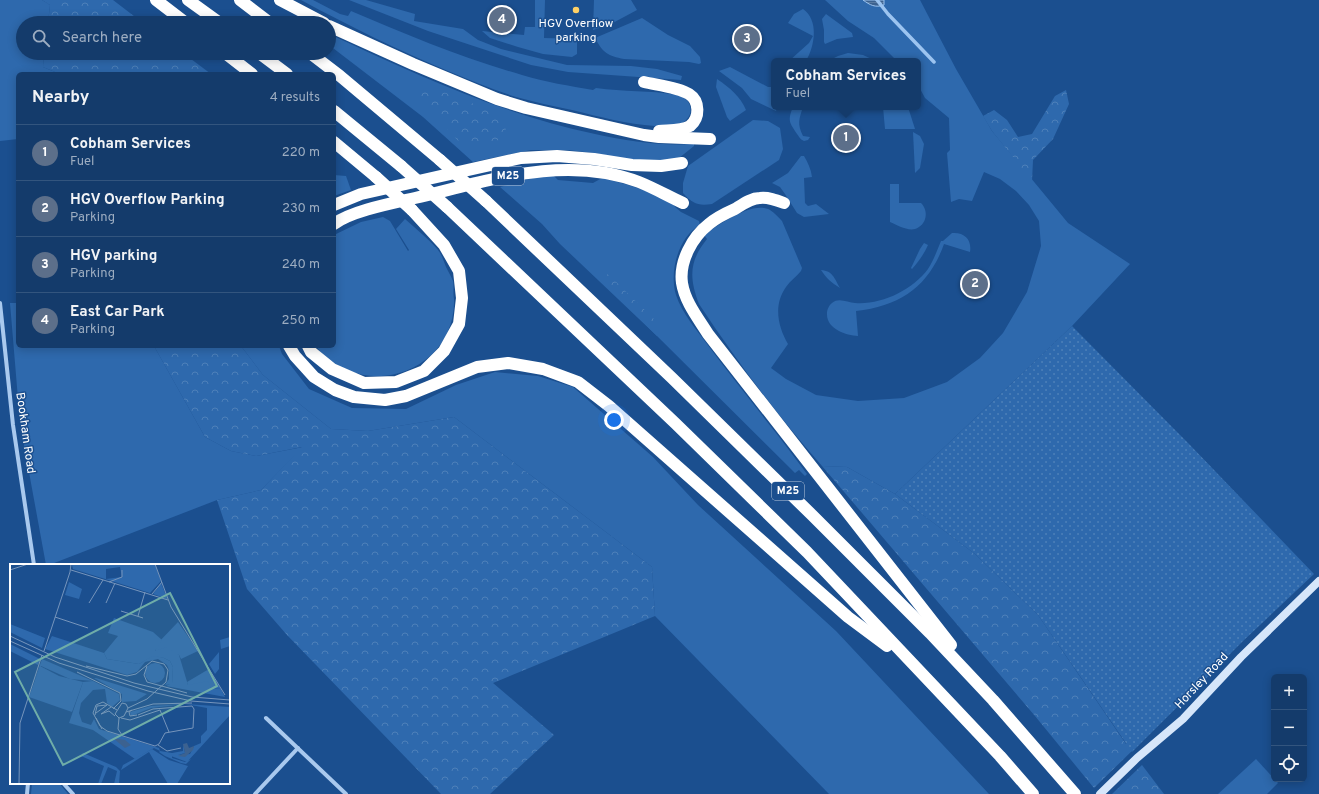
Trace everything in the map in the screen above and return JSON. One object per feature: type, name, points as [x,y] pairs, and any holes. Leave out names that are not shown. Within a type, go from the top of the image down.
[{"type":"highway","points":[[156,0],[177,16]]},
{"type":"highway","points":[[188,0],[210,16]]},
{"type":"highway","points":[[240,0],[261,16]]},
{"type":"highway","points":[[280,0],[311,16]]},
{"type":"highway","points":[[336,29],[413,64],[497,99],[526,108],[659,137],[710,139]]},
{"type":"highway","points":[[234,60],[249,72]]},
{"type":"highway","points":[[268,60],[284,72]]},
{"type":"highway","name":"M25","points":[[319,60],[335,72]]},
{"type":"highway","name":"M25","points":[[336,73],[440,160],[486,201],[672,378],[930,633],[993,700],[1075,794]]},
{"type":"highway","points":[[626,130],[644,131],[679,129],[689,126],[695,120],[698,107],[695,100],[689,94],[644,82]]},
{"type":"highway","name":"M25","points":[[336,113],[401,166],[447,207],[658,407],[807,552],[913,666],[1000,756],[1033,794]]},
{"type":"highway","points":[[309,348],[311,352],[332,369],[364,383],[396,382],[424,371],[444,351],[459,324],[462,298],[458,271],[444,245],[412,210],[336,144]]},
{"type":"highway","name":"M25","points":[[336,204],[361,194],[522,158],[556,156],[594,159],[632,165],[661,166],[682,163]]},
{"type":"highway","name":"M25","points":[[336,222],[340,219],[372,208],[499,178],[531,172],[563,169],[594,171],[638,182],[683,203]]},
{"type":"highway","name":"M25","points":[[784,202],[768,198],[751,200],[718,218],[704,228],[690,246],[684,261],[682,283],[686,298],[708,334],[993,700]]},
{"type":"highway","name":"M25","points":[[290,348],[294,356],[314,377],[334,390],[354,397],[385,400],[406,396],[477,367],[508,363],[543,369],[578,382],[609,406],[848,617],[913,666]]},
{"type":"street","name":"Bookham Road","points":[[0,303],[13,425],[34,564]]},
{"type":"street","name":"Horsley Road","points":[[1100,794],[1137,758],[1183,719],[1241,657],[1319,581]]},
{"type":"street","points":[[266,718],[346,794]]},
{"type":"street","points":[[255,794],[298,748]]},
{"type":"street","points":[[27,794],[28,784]]},
{"type":"street","points":[[64,784],[73,794]]},
{"type":"green space","points":[[0,0],[42,0],[50,5],[49,16],[16,16],[16,60],[44,60],[43,67],[55,72],[16,72],[16,139],[0,141]]},
{"type":"green space","points":[[42,0],[113,0],[134,16],[49,16],[50,5]]},
{"type":"green space","points":[[301,0],[313,0],[340,14],[348,16],[351,11],[457,54],[522,75],[558,84],[593,90],[596,88],[657,92],[677,95],[689,103],[691,111],[686,120],[682,123],[669,126],[658,126],[634,124],[614,120],[516,97],[411,55],[336,18],[336,16],[332,16]]},
{"type":"green space","points":[[349,0],[366,0],[415,14],[414,21],[463,29],[478,40],[501,49],[567,65],[631,66],[657,69],[682,76],[681,80],[568,72],[531,65],[428,31]]},
{"type":"green space","points":[[535,0],[545,0],[544,38],[577,39],[577,54],[572,57],[543,54],[490,38],[482,31],[524,35],[525,27],[535,27]]},
{"type":"green space","points":[[594,0],[631,0],[637,10],[609,25],[593,30]]},
{"type":"green space","points":[[825,0],[920,0],[956,69],[992,131],[1068,223],[1130,264],[1072,326],[895,494],[847,467],[822,466],[773,407],[728,346],[699,304],[692,278],[694,262],[701,247],[707,239],[704,235],[736,215],[754,208],[770,210],[775,214],[782,221],[802,268],[786,287],[779,301],[778,316],[788,344],[771,368],[786,379],[816,395],[858,401],[904,398],[947,382],[980,358],[1003,333],[1027,292],[1041,246],[1039,221],[1029,205],[1016,191],[1000,179],[984,172],[972,201],[959,199],[951,202],[947,153],[950,150],[949,118],[925,98],[921,91],[921,58],[894,58],[874,38],[848,21]]},
{"type":"green space","points":[[803,9],[808,14],[813,26],[814,34],[812,48],[808,58],[792,58],[809,43],[813,36],[788,23],[794,14]]},
{"type":"green space","points":[[826,14],[852,33],[853,37],[837,39],[825,44],[822,19]]},
{"type":"green space","points":[[642,18],[668,35],[690,46],[700,57],[701,63],[618,58],[606,53],[595,38]]},
{"type":"green space","points":[[336,37],[459,92],[526,116],[560,126],[620,139],[656,144],[694,144],[694,146],[679,158],[654,164],[594,153],[567,150],[531,150],[473,162],[423,117],[336,50]]},
{"type":"green space","points":[[848,53],[863,55],[870,58],[834,58]]},
{"type":"green space","points":[[44,60],[192,60],[208,72],[55,72],[43,67]]},
{"type":"green space","points":[[730,67],[768,87],[771,87],[771,109],[751,99],[742,88],[719,71]]},
{"type":"green space","points":[[717,79],[734,93],[746,110],[730,121],[727,117],[716,87]]},
{"type":"green space","points":[[421,83],[504,116],[507,139],[462,145],[417,96]]},
{"type":"green space","points":[[1066,90],[1069,104],[1053,139],[1033,160],[1032,181],[992,131],[983,116],[994,110],[1007,120],[1018,137],[1032,134],[1055,96]]},
{"type":"green space","points":[[792,110],[802,110],[799,125],[803,136],[810,137],[808,140],[804,141],[797,134],[790,122]]},
{"type":"green space","points":[[883,110],[909,110],[915,129],[885,129]]},
{"type":"green space","points":[[753,120],[768,121],[780,128],[783,149],[779,160],[712,204],[703,205],[690,200],[683,193],[683,183],[688,166]]},
{"type":"green space","points":[[913,132],[920,136],[924,144],[920,168],[915,173]]},
{"type":"green space","points":[[801,156],[804,156],[807,161],[812,177],[804,178],[805,203],[808,206],[816,204],[829,214],[804,217],[797,213],[780,187],[772,183],[788,173]]},
{"type":"green space","points":[[552,174],[558,180],[593,183],[602,178],[625,184],[662,196],[673,203],[681,212],[699,221],[700,225],[686,238],[677,256],[674,276],[676,295],[694,327],[807,474],[805,476],[799,470],[795,473],[657,336],[560,244],[542,224],[500,187],[542,175]]},
{"type":"green space","points":[[336,175],[346,176],[351,190],[336,195]]},
{"type":"green space","points":[[890,184],[899,184],[899,203],[921,203],[924,206],[926,218],[919,227],[909,229],[890,222]]},
{"type":"green space","points":[[383,217],[390,221],[408,251],[409,250],[396,229],[405,219],[435,246],[443,258],[453,281],[454,299],[452,319],[445,337],[434,352],[420,364],[403,372],[385,376],[366,375],[347,370],[338,366],[318,348],[336,348],[336,234],[361,222]]},
{"type":"green space","points":[[952,233],[964,235],[969,240],[970,252],[944,244],[938,259],[930,271],[911,291],[900,299],[887,304],[856,311],[858,336],[843,333],[833,327],[828,319],[827,313],[827,310],[832,303],[841,300],[855,303],[865,303],[886,299],[905,290],[928,269],[934,259],[941,241]]},
{"type":"green space","points":[[924,243],[928,245],[912,269],[911,268]]},
{"type":"green space","points":[[821,270],[831,273],[840,288],[829,280]]},
{"type":"green space","points":[[608,274],[661,326],[661,331],[657,336],[607,287],[605,277]]},
{"type":"green space","points":[[10,303],[16,303],[16,348],[155,348],[205,437],[231,451],[256,456],[303,447],[261,490],[217,500],[52,564],[46,564],[20,423]]},
{"type":"green space","points":[[1072,326],[1190,445],[1314,574],[1243,641],[1132,752],[1038,615],[975,554],[895,494]]},
{"type":"green space","points":[[155,348],[243,348],[263,375],[331,429],[368,431],[454,417],[652,567],[655,616],[493,683],[554,735],[490,794],[441,794],[287,635],[247,589],[217,500],[261,490],[302,447],[256,456],[231,451],[205,437]]},
{"type":"green space","points":[[243,348],[280,348],[282,354],[309,389],[352,408],[406,409],[456,385],[495,372],[538,376],[573,387],[653,457],[698,505],[836,631],[989,794],[829,794],[655,616],[652,567],[454,417],[368,431],[331,429],[263,375]]},
{"type":"green space","points":[[822,466],[847,467],[895,494],[975,554],[1038,615],[1126,744],[1224,661],[1094,788],[1035,716]]},
{"type":"green space","points":[[1256,759],[1271,775],[1271,782],[1278,783],[1267,794],[1218,794]]},
{"type":"green space","points":[[1142,765],[1164,794],[1112,794]]},
{"type":"green space","points":[[32,784],[60,784],[68,794],[31,794]]},
{"type":"shaded area","points":[[863,0],[884,0],[884,5],[873,6]]},
{"type":"waterway","points":[[877,0],[888,14],[934,62]]},
{"type":"place","name":"HGV Overflow parking","points":[[576,10]]},
{"type":"place","name":"East Car Park","points":[[502,20]]},
{"type":"place","name":"HGV parking","points":[[747,39]]},
{"type":"place","name":"Cobham Services","points":[[846,138]]},
{"type":"place","name":"HGV Overflow Parking","points":[[975,284]]}]
